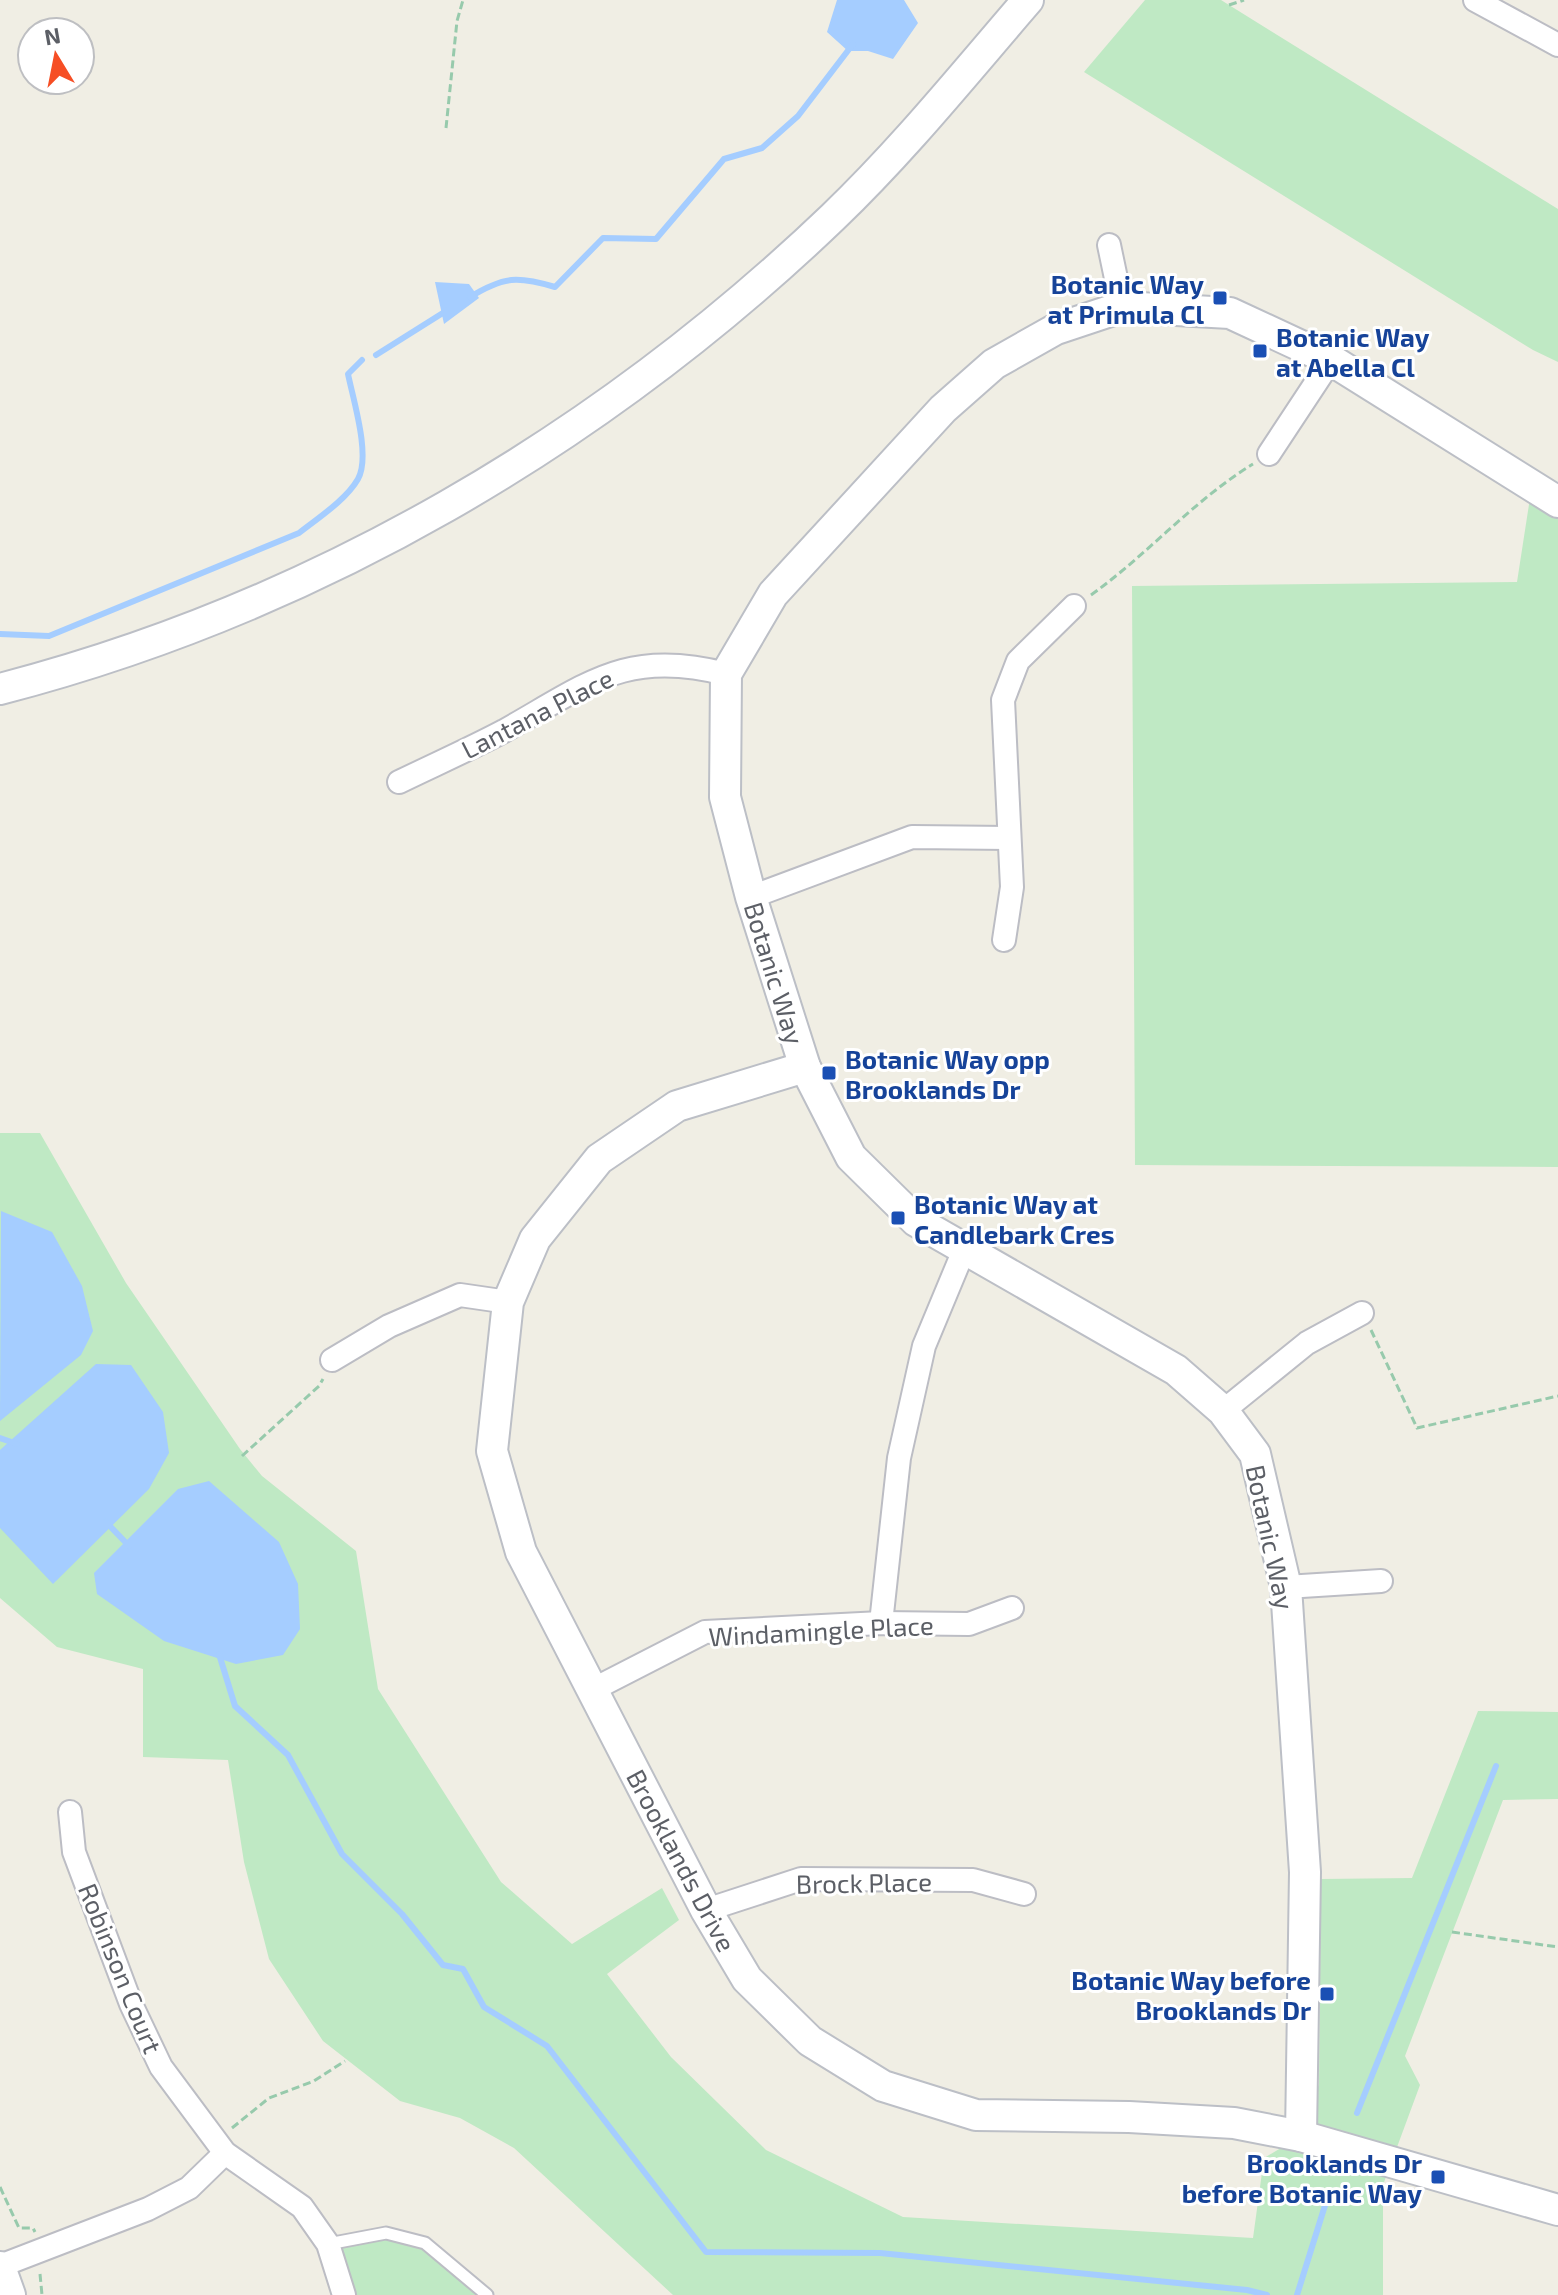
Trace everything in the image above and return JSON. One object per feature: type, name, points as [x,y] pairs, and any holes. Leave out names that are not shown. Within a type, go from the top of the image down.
[{"type":"street","points":[[0,689],[125,652],[284,589],[432,515],[545,447],[634,386],[708,328],[823,226],[883,166],[1028,0]]},
{"type":"street","points":[[1475,0],[1558,45]]},
{"type":"street","points":[[1109,245],[1122,307]]},
{"type":"street","name":"Botanic Way","points":[[1301,2136],[1305,1872],[1286,1587],[1255,1454],[1223,1411],[1176,1370],[916,1221],[851,1157],[805,1067],[751,897],[725,797],[726,674],[773,594],[943,409],[994,364],[1056,329],[1122,307],[1230,313],[1331,360],[1558,502]]},
{"type":"street","points":[[1269,454],[1331,360]]},
{"type":"street","points":[[1004,940],[1012,887],[1003,700],[1018,661],[1074,606]]},
{"type":"street","name":"Lantana Place","points":[[399,782],[500,733],[595,680],[627,668],[665,663],[726,674]]},
{"type":"street","points":[[751,897],[912,837],[1009,838]]},
{"type":"street","name":"Brooklands Drive","points":[[805,1067],[677,1106],[599,1159],[535,1239],[508,1302],[492,1451],[521,1552],[706,1910],[747,1979],[810,2041],[883,2086],[976,2115],[1219,2122],[1301,2136],[1558,2210]]},
{"type":"street","points":[[881,1623],[902,1444],[924,1346],[964,1250]]},
{"type":"street","points":[[332,1360],[389,1326],[460,1295],[508,1302]]},
{"type":"street","points":[[1223,1411],[1307,1343],[1362,1313]]},
{"type":"street","points":[[1286,1587],[1381,1581]]},
{"type":"street","name":"Windamingle Place","points":[[592,1690],[705,1632],[881,1623],[969,1624],[1012,1608]]},
{"type":"street","name":"Robinson Court","points":[[70,1812],[74,1852],[131,2004],[161,2067],[221,2147],[302,2207],[328,2244],[344,2295]]},
{"type":"street","name":"Brock Place","points":[[706,1910],[801,1879],[973,1880],[1024,1894]]},
{"type":"street","points":[[10,2295],[0,2266],[148,2209],[189,2188],[221,2147]]},
{"type":"lane","points":[[328,2244],[386,2233],[425,2243],[487,2295]]},
{"type":"path","points":[[446,128],[457,21],[463,0]]},
{"type":"path","points":[[1229,5],[1244,0]]},
{"type":"path","points":[[1074,606],[1121,573],[1231,477],[1269,454]]},
{"type":"path","points":[[1362,1313],[1417,1428],[1558,1396]]},
{"type":"path","points":[[242,1456],[319,1386]]},
{"type":"path","points":[[1452,1932],[1558,1947]]},
{"type":"path","points":[[221,2147],[269,2098],[314,2081],[345,2061]]},
{"type":"green space","points":[[1145,0],[1221,0],[1558,209],[1558,362],[1533,350],[1084,72]]},
{"type":"green space","points":[[1530,498],[1558,516],[1558,1167],[1135,1165],[1132,586],[1517,582]]},
{"type":"green space","points":[[0,1133],[40,1133],[126,1283],[240,1449],[262,1476],[356,1551],[378,1689],[501,1882],[572,1944],[662,1888],[679,1920],[607,1974],[671,2057],[766,2150],[903,2217],[1253,2238],[1264,2158],[1301,2136],[1319,2084],[1321,1879],[1412,1878],[1478,1711],[1558,1712],[1558,1799],[1503,1800],[1405,2056],[1420,2085],[1383,2185],[1383,2295],[673,2295],[514,2148],[460,2118],[400,2101],[323,2041],[269,1959],[244,1862],[228,1760],[143,1757],[143,1669],[57,1647],[0,1598]]},
{"type":"green space","points":[[386,2233],[425,2243],[487,2295],[344,2295],[328,2244]]},
{"type":"water","points":[[837,0],[904,0],[918,23],[893,59],[868,51],[848,51],[827,32]]},
{"type":"water","points":[[435,282],[469,284],[479,298],[444,324]]},
{"type":"water","points":[[1,1211],[52,1232],[82,1286],[93,1331],[81,1355],[0,1421]]},
{"type":"water","points":[[96,1364],[131,1365],[163,1412],[169,1453],[149,1489],[53,1584],[0,1528],[0,1450]]},
{"type":"water","points":[[209,1481],[279,1542],[298,1584],[300,1629],[283,1655],[236,1664],[164,1641],[97,1594],[94,1573],[178,1489]]},
{"type":"waterway","points":[[470,297],[492,285],[511,280],[555,287],[603,238],[656,239],[724,159],[762,148],[798,116],[853,44]]},
{"type":"waterway","points":[[376,355],[446,311]]},
{"type":"waterway","points":[[0,634],[49,636],[299,533],[353,487],[362,469],[362,442],[348,374],[362,360]]},
{"type":"waterway","points":[[0,1438],[17,1444]]},
{"type":"waterway","points":[[106,1522],[129,1546]]},
{"type":"waterway","points":[[219,1654],[235,1706],[288,1755],[342,1854],[402,1914],[443,1965],[463,1969],[484,2007],[547,2046],[706,2252],[880,2253],[1247,2290],[1267,2295]]},
{"type":"waterway","points":[[1357,2113],[1496,1766]]},
{"type":"waterway","points":[[1297,2295],[1327,2199]]},
{"type":"place","name":"Botanic Way at Primula Cl","points":[[1220,298]]},
{"type":"place","name":"Botanic Way at Abella Cl","points":[[1260,351]]},
{"type":"place","name":"Botanic Way opp Brooklands Dr","points":[[829,1073]]},
{"type":"place","name":"Botanic Way at Candlebark Cres","points":[[898,1218]]},
{"type":"place","name":"Botanic Way before Brooklands Dr","points":[[1327,1994]]},
{"type":"place","name":"Brooklands Dr before Botanic Way","points":[[1438,2177]]}]
